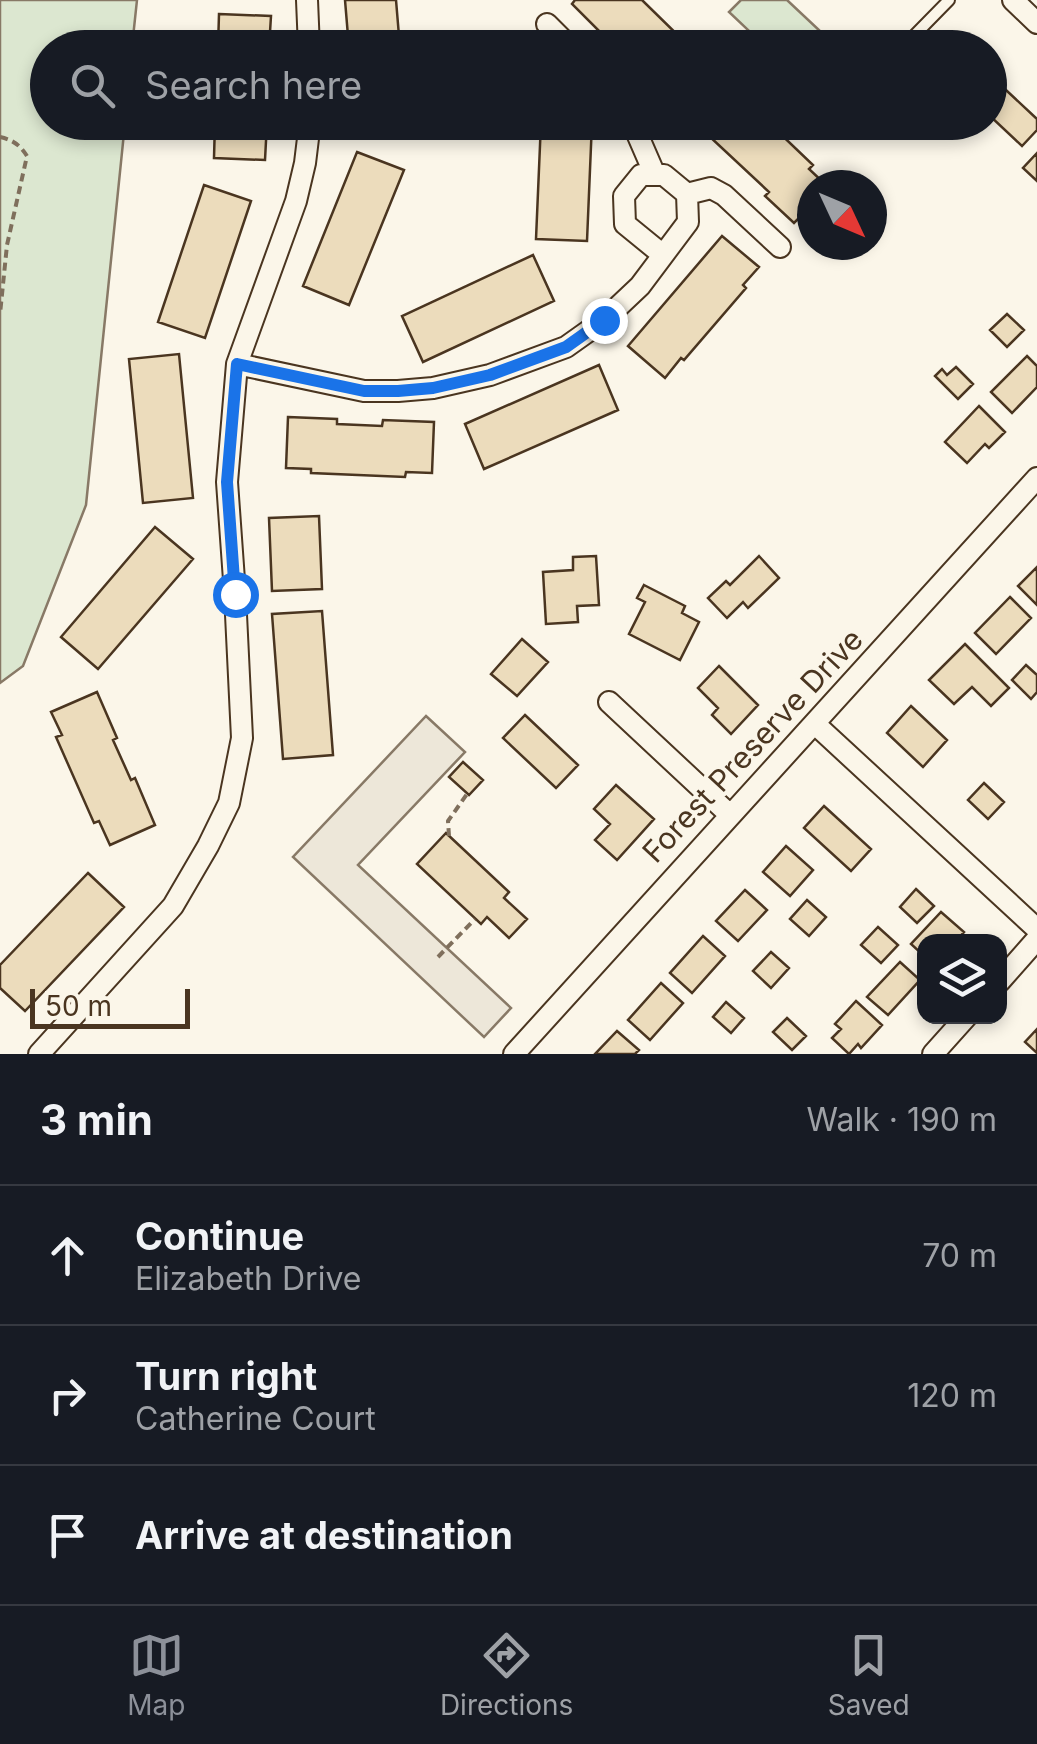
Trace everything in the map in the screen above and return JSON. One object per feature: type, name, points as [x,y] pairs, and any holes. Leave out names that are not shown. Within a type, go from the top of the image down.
[{"type":"street","points":[[307,0],[308,30]]},
{"type":"street","points":[[1014,0],[1034,15]]},
{"type":"street","points":[[547,24],[553,30]]},
{"type":"street","points":[[39,1054],[173,906],[228,803],[242,738],[227,482],[237,364],[296,202],[308,140]]},
{"type":"street","points":[[639,140],[654,176]]},
{"type":"street","points":[[237,364],[364,391],[398,391],[433,388],[490,375],[566,347],[604,320],[640,286],[688,222],[687,194],[664,176],[641,176],[624,196],[625,224],[663,255]]},
{"type":"street","points":[[687,194],[712,188],[780,248]]},
{"type":"street","name":"Forest Preserve Drive","points":[[514,1054],[1037,478]]},
{"type":"street","points":[[609,702],[730,815]]},
{"type":"street","points":[[815,724],[1037,929]]},
{"type":"street","points":[[1007,973],[1037,939]]},
{"type":"street","points":[[933,1054],[960,1024]]},
{"type":"lane","points":[[920,30],[949,0]]},
{"type":"path","points":[[0,137],[21,146],[27,156],[7,245],[0,314]]},
{"type":"path","points":[[449,836],[448,821],[467,794]]},
{"type":"path","points":[[438,957],[475,919]]},
{"type":"green space","points":[[0,0],[137,0],[134,30],[30,30],[30,140],[123,140],[86,505],[23,666],[0,683]]},
{"type":"green space","points":[[741,0],[787,0],[819,30],[748,30],[729,12]]},
{"type":"shaded area","points":[[426,716],[465,752],[358,865],[511,1008],[484,1037],[293,857]]},
{"type":"building","points":[[345,0],[396,0],[398,30],[348,30]]},
{"type":"building","points":[[575,0],[642,0],[673,30],[598,30],[572,4]]},
{"type":"building","points":[[219,14],[271,16],[270,30],[219,30]]},
{"type":"building","points":[[1007,91],[1037,119],[1037,130],[1022,146],[1007,132]]},
{"type":"building","points":[[214,140],[266,140],[265,160],[214,158]]},
{"type":"building","points":[[540,140],[591,140],[587,241],[536,239]]},
{"type":"building","points":[[713,140],[787,140],[813,165],[810,170],[797,170],[794,223],[765,196],[769,192]]},
{"type":"building","points":[[357,152],[404,170],[349,305],[303,286]]},
{"type":"building","points":[[1037,153],[1037,181],[1023,168]]},
{"type":"building","points":[[204,185],[251,201],[205,338],[158,322]]},
{"type":"building","points":[[722,236],[759,267],[743,285],[746,288],[665,378],[628,346]]},
{"type":"building","points":[[533,255],[554,301],[423,362],[402,316]]},
{"type":"building","points":[[1007,314],[1024,330],[1007,347],[990,330]]},
{"type":"building","points":[[179,354],[193,498],[143,503],[129,359]]},
{"type":"building","points":[[1027,356],[1037,366],[1037,387],[1012,413],[991,392]]},
{"type":"building","points":[[599,365],[618,410],[484,469],[465,424]]},
{"type":"building","points":[[956,367],[973,384],[958,399],[935,376],[942,369],[947,375]]},
{"type":"building","points":[[979,406],[1005,432],[989,448],[985,444],[967,463],[945,442]]},
{"type":"building","points":[[288,417],[382,426],[383,420],[434,422],[432,473],[406,472],[405,477],[311,473],[311,469],[286,468]]},
{"type":"building","points":[[319,516],[322,589],[272,591],[269,518]]},
{"type":"building","points":[[155,527],[193,559],[98,669],[61,637]]},
{"type":"building","points":[[596,556],[599,605],[577,606],[578,622],[546,624],[543,572],[573,570],[573,557]]},
{"type":"building","points":[[759,556],[779,578],[748,608],[743,602],[727,618],[708,598],[726,581],[730,585]]},
{"type":"building","points":[[1037,567],[1037,605],[1018,586]]},
{"type":"building","points":[[644,585],[685,606],[682,613],[699,622],[680,660],[629,634],[645,602],[637,598]]},
{"type":"building","points":[[1010,597],[1031,618],[996,654],[975,633]]},
{"type":"building","points":[[322,611],[333,755],[283,759],[272,614]]},
{"type":"building","points":[[522,639],[548,662],[517,696],[491,674]]},
{"type":"building","points":[[965,644],[1009,688],[991,706],[972,687],[954,704],[929,680]]},
{"type":"building","points":[[1026,665],[1037,675],[1037,692],[1031,699],[1012,680]]},
{"type":"building","points":[[719,666],[758,705],[731,734],[712,715],[718,708],[698,688]]},
{"type":"building","points":[[97,692],[117,738],[113,740],[155,825],[110,845],[99,821],[94,823],[56,737],[62,735],[51,712]]},
{"type":"building","points":[[911,706],[947,740],[923,767],[887,733]]},
{"type":"building","points":[[525,715],[578,765],[556,788],[503,738]]},
{"type":"building","points":[[463,762],[483,780],[469,795],[449,777]]},
{"type":"building","points":[[984,783],[1004,802],[988,819],[968,800]]},
{"type":"building","points":[[616,785],[654,819],[617,860],[595,840],[610,824],[594,809]]},
{"type":"building","points":[[824,806],[871,849],[851,871],[804,828]]},
{"type":"building","points":[[446,833],[509,892],[504,898],[527,919],[509,938],[487,917],[481,924],[417,864]]},
{"type":"building","points":[[786,846],[813,870],[790,896],[763,872]]},
{"type":"building","points":[[88,873],[124,907],[25,1011],[0,988],[0,965]]},
{"type":"building","points":[[916,889],[934,906],[917,923],[900,907]]},
{"type":"building","points":[[745,890],[767,910],[738,941],[716,921]]},
{"type":"building","points":[[807,900],[826,917],[809,936],[790,919]]},
{"type":"building","points":[[941,912],[964,932],[962,934],[920,934]]},
{"type":"building","points":[[878,927],[898,945],[881,963],[861,945]]},
{"type":"building","points":[[703,936],[725,956],[692,993],[670,973]]},
{"type":"building","points":[[771,952],[789,968],[771,988],[753,971]]},
{"type":"building","points":[[900,962],[917,977],[917,983],[888,1015],[867,997]]},
{"type":"building","points":[[661,983],[683,1003],[650,1040],[628,1020]]},
{"type":"building","points":[[856,1001],[882,1025],[861,1048],[858,1044],[849,1054],[832,1038],[841,1029],[835,1024]]},
{"type":"building","points":[[726,1002],[744,1018],[731,1033],[713,1017]]},
{"type":"building","points":[[787,1018],[806,1036],[792,1050],[773,1032]]},
{"type":"building","points":[[1037,1029],[1037,1053],[1025,1042]]},
{"type":"building","points":[[617,1031],[639,1050],[635,1054],[595,1054]]},
{"type":"route","points":[[235,594],[227,482],[237,364],[364,391],[433,388],[490,375],[566,347],[604,320]]}]
